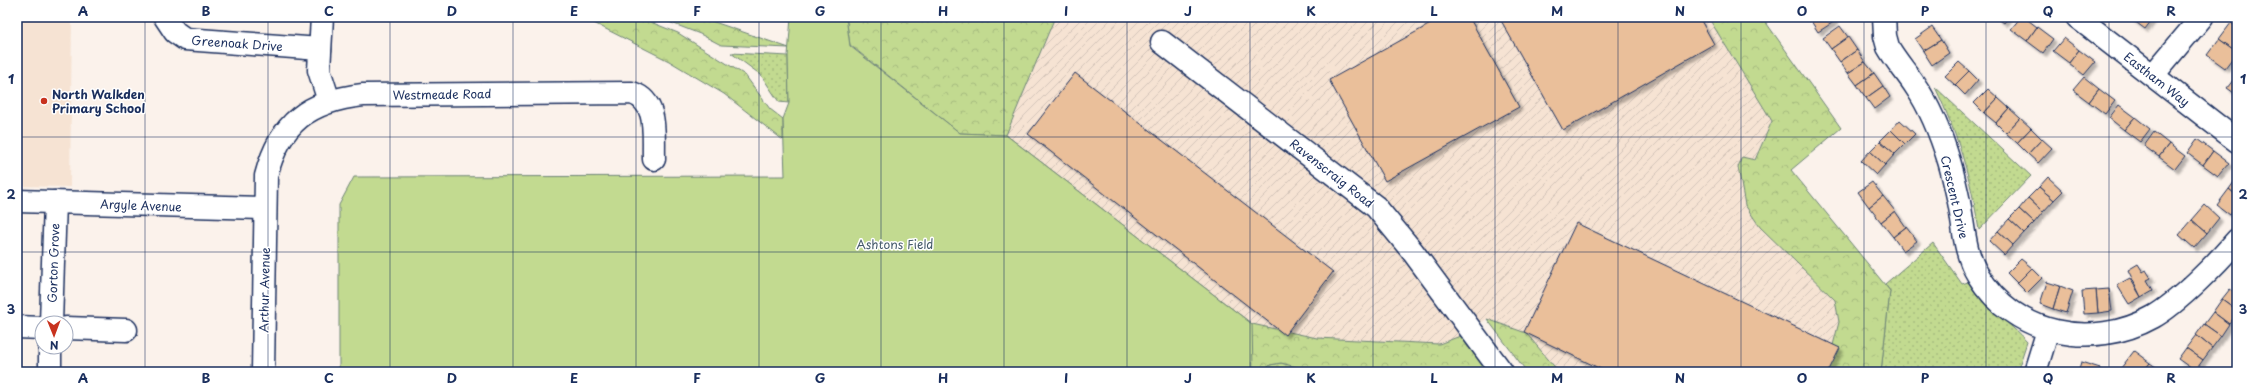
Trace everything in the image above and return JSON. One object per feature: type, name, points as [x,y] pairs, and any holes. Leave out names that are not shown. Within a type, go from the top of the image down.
[{"type":"street","name":"Greenoak Drive","points":[[165,17],[175,32],[185,39],[320,49]]},
{"type":"street","points":[[322,17],[319,70],[329,101]]},
{"type":"street","name":"Crescent Drive","points":[[1884,17],[1885,36],[1888,47],[1927,106],[1949,160],[1959,201],[1966,246],[1977,274],[1988,290],[2014,314],[2048,330],[2080,335],[2099,334],[2127,328],[2153,317],[2196,282],[2237,240]]},
{"type":"street","name":"Eastham Way","points":[[2077,17],[2237,141]]},
{"type":"street","points":[[2153,75],[2202,17]]},
{"type":"street","name":"Ravenscraig Road","points":[[1162,42],[1376,207],[1413,252],[1502,372]]},
{"type":"street","name":"Westmeade Road","points":[[265,208],[266,176],[271,157],[278,141],[288,127],[299,117],[329,101],[363,95],[632,93],[640,96],[647,102],[651,111],[659,148]]},
{"type":"street","name":"Argyle Avenue","points":[[17,201],[265,208]]},
{"type":"street","name":"Gorton Grove","points":[[51,315],[55,202]]},
{"type":"street","name":"Arthur Avenue","points":[[263,372],[265,208]]},
{"type":"street","points":[[17,327],[34,328]]},
{"type":"street","points":[[74,328],[126,330]]},
{"type":"street","points":[[2035,372],[2048,330]]},
{"type":"street","points":[[50,355],[50,372]]},
{"type":"shaded area","name":"North Walkden Primary School","points":[[17,17],[72,17],[70,187],[17,186]]},
{"type":"shaded area","points":[[1055,17],[1708,17],[1772,121],[1754,161],[1760,227],[1835,300],[1839,322],[1826,372],[1559,372],[1526,333],[1487,319],[1463,335],[1439,344],[1317,338],[1252,324],[1006,135]]},
{"type":"green space","points":[[582,17],[638,17],[678,33],[745,75],[770,109],[783,119],[783,140],[724,94],[669,61]]},
{"type":"green space","points":[[656,17],[700,17],[789,48],[721,45],[700,34]]},
{"type":"green space","name":"Ashtons Field","points":[[791,17],[846,17],[850,46],[960,133],[1006,135],[1252,324],[1253,372],[339,372],[339,205],[354,177],[785,176],[783,119],[789,103],[788,56]]},
{"type":"green space","points":[[846,17],[1055,17],[1006,135],[960,133],[850,45]]},
{"type":"green space","points":[[1708,17],[1762,17],[1841,128],[1791,170],[1890,291],[1881,372],[1826,372],[1839,322],[1835,300],[1760,227],[1745,205],[1738,167],[1742,157],[1755,160],[1772,121]]},
{"type":"green space","points":[[731,53],[788,56],[789,103],[779,102],[761,75]]},
{"type":"green space","points":[[1935,87],[2031,176],[1979,230],[1972,192],[1963,157],[1951,123]]},
{"type":"green space","points":[[1006,135],[1252,324],[1317,338],[1439,344],[1463,335],[1491,372],[1315,372],[1281,363],[1270,365],[1263,372],[1118,372]]},
{"type":"green space","points":[[1933,243],[1962,284],[1968,282],[1981,299],[2027,342],[2017,372],[1881,372],[1890,291],[1885,284]]},
{"type":"green space","points":[[1487,319],[1526,333],[1559,372],[1527,372]]},
{"type":"green space","points":[[1281,363],[1315,372],[1263,372],[1270,365]]},
{"type":"building","points":[[1443,17],[1469,17],[1519,107],[1385,181],[1329,80]]},
{"type":"building","points":[[1499,17],[1699,17],[1714,44],[1563,130]]},
{"type":"building","points":[[1816,17],[1832,17],[1835,21],[1818,32],[1811,21]]},
{"type":"building","points":[[1996,17],[2009,17],[2004,23]]},
{"type":"building","points":[[2021,17],[2024,17],[2037,27],[2027,41],[2011,29]]},
{"type":"building","points":[[2129,17],[2154,17],[2145,29]]},
{"type":"building","points":[[2231,23],[2237,27],[2237,52],[2219,39]]},
{"type":"building","points":[[1840,26],[1848,37],[1831,49],[1823,38]]},
{"type":"building","points":[[1932,27],[1941,40],[1923,51],[1915,39]]},
{"type":"building","points":[[2037,27],[2053,39],[2043,53],[2027,41]]},
{"type":"building","points":[[1848,37],[1857,50],[1840,62],[1831,49]]},
{"type":"building","points":[[2064,38],[2079,50],[2069,63],[2053,51]]},
{"type":"building","points":[[2219,39],[2237,52],[2225,68],[2207,55]]},
{"type":"building","points":[[1941,40],[1949,53],[1932,65],[1923,51]]},
{"type":"building","points":[[1857,50],[1865,62],[1848,73],[1840,62]]},
{"type":"building","points":[[2079,50],[2095,62],[2084,75],[2069,63]]},
{"type":"building","points":[[1865,62],[1874,73],[1857,85],[1848,73]]},
{"type":"building","points":[[1959,62],[1969,71],[1955,85],[1945,76]]},
{"type":"building","points":[[1969,71],[1978,80],[1965,95],[1955,85]]},
{"type":"building","points":[[1075,73],[1333,272],[1285,335],[1028,134]]},
{"type":"building","points":[[1874,73],[1883,86],[1866,98],[1857,85]]},
{"type":"building","points":[[2237,75],[2237,95],[2227,88]]},
{"type":"building","points":[[2084,77],[2099,89],[2089,102],[2073,90]]},
{"type":"building","points":[[1883,86],[1890,97],[1874,109],[1866,98]]},
{"type":"building","points":[[1988,89],[1998,98],[1984,113],[1974,103]]},
{"type":"building","points":[[2099,89],[2115,101],[2105,114],[2089,102]]},
{"type":"building","points":[[1998,98],[2009,108],[1996,123],[1984,113]]},
{"type":"building","points":[[2119,105],[2135,117],[2124,130],[2109,118]]},
{"type":"building","points":[[2009,108],[2020,118],[2006,133],[1996,123]]},
{"type":"building","points":[[2135,117],[2150,129],[2140,142],[2124,130]]},
{"type":"building","points":[[2020,118],[2031,128],[2017,143],[2006,133]]},
{"type":"building","points":[[1900,120],[1915,134],[1905,144],[1891,130]]},
{"type":"building","points":[[2031,128],[2042,139],[2028,154],[2017,143]]},
{"type":"building","points":[[1891,130],[1905,144],[1895,154],[1880,141]]},
{"type":"building","points":[[2154,132],[2169,144],[2159,157],[2144,146]]},
{"type":"building","points":[[2042,139],[2052,148],[2038,163],[2028,154]]},
{"type":"building","points":[[2197,139],[2213,151],[2203,165],[2187,153]]},
{"type":"building","points":[[1880,141],[1895,154],[1885,165],[1870,151]]},
{"type":"building","points":[[2169,144],[2185,156],[2175,169],[2159,157]]},
{"type":"building","points":[[1870,151],[1885,165],[1876,175],[1861,161]]},
{"type":"building","points":[[2213,151],[2229,163],[2218,176],[2203,165]]},
{"type":"building","points":[[2048,177],[2063,191],[2054,200],[2039,187]]},
{"type":"building","points":[[2237,178],[2237,196],[2229,189]]},
{"type":"building","points":[[1872,182],[1883,196],[1869,207],[1858,192]]},
{"type":"building","points":[[2039,187],[2054,200],[2043,212],[2028,198]]},
{"type":"building","points":[[2229,189],[2237,196],[2237,206],[2230,215],[2217,205]]},
{"type":"building","points":[[1883,196],[1895,211],[1881,222],[1869,207]]},
{"type":"building","points":[[2028,198],[2043,212],[2034,223],[2019,209]]},
{"type":"building","points":[[2205,205],[2219,218],[2207,233],[2192,220]]},
{"type":"building","points":[[2019,209],[2034,223],[2024,233],[2009,219]]},
{"type":"building","points":[[1895,211],[1906,227],[1893,237],[1881,222]]},
{"type":"building","points":[[2009,219],[2024,233],[2013,245],[1998,231]]},
{"type":"building","points":[[2192,220],[2207,233],[2194,248],[2179,235]]},
{"type":"building","points":[[1576,223],[1840,348],[1828,372],[1607,372],[1524,332]]},
{"type":"building","points":[[1906,227],[1917,241],[1903,251],[1893,237]]},
{"type":"building","points":[[1998,231],[2013,245],[2004,255],[1989,241]]},
{"type":"building","points":[[2021,259],[2032,268],[2017,283],[2007,273]]},
{"type":"building","points":[[2138,264],[2143,272],[2146,270],[2151,278],[2147,280],[2153,290],[2141,297],[2128,270]]},
{"type":"building","points":[[2032,268],[2042,278],[2027,293],[2017,283]]},
{"type":"building","points":[[2130,278],[2141,297],[2129,304],[2117,285]]},
{"type":"building","points":[[2047,282],[2060,286],[2053,309],[2040,304]]},
{"type":"building","points":[[2060,286],[2073,291],[2066,313],[2053,309]]},
{"type":"building","points":[[2109,289],[2112,311],[2098,313],[2096,290]]},
{"type":"building","points":[[2230,289],[2237,294],[2237,310],[2222,299]]},
{"type":"building","points":[[2096,290],[2098,313],[2084,314],[2082,291]]},
{"type":"building","points":[[2222,299],[2237,310],[2237,314],[2229,324],[2213,312]]},
{"type":"building","points":[[2213,312],[2229,324],[2221,336],[2204,324]]},
{"type":"building","points":[[2204,324],[2221,336],[2212,348],[2196,335]]},
{"type":"building","points":[[2196,335],[2212,348],[2203,360],[2186,348]]},
{"type":"building","points":[[2186,348],[2203,360],[2195,371],[2178,359]]},
{"type":"building","points":[[2134,351],[2150,363],[2143,372],[2127,372],[2121,368]]},
{"type":"building","points":[[2081,362],[2100,368],[2099,372],[2078,372]]},
{"type":"building","points":[[2150,363],[2163,372],[2143,372]]},
{"type":"place","name":"North Walkden Primary School","points":[[44,101]]}]
